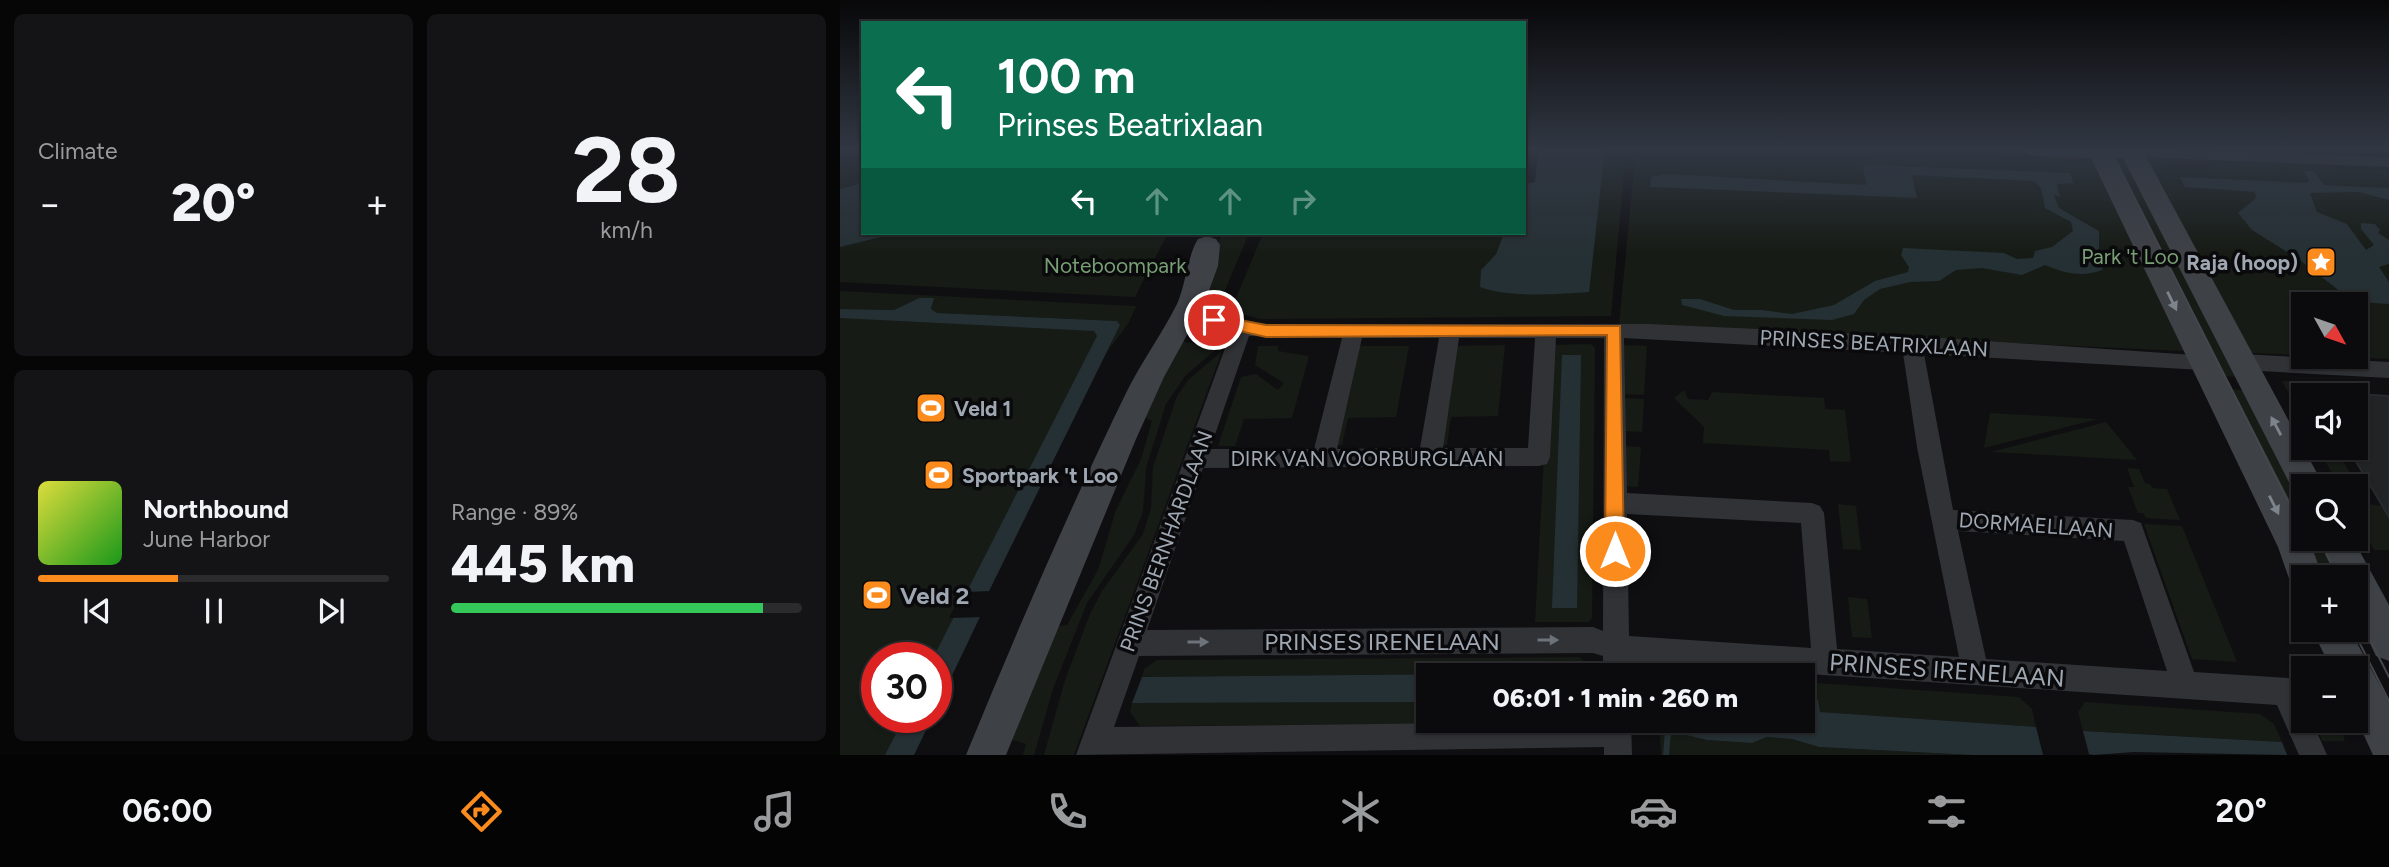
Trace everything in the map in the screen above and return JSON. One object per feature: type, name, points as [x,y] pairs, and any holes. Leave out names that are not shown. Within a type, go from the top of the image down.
[{"type":"main road","points":[[2116,184],[2295,546],[2301,565]]},
{"type":"main road","points":[[2148,184],[2302,474]]},
{"type":"main road","points":[[986,755],[1142,391],[1188,312],[1206,262],[1209,239]]},
{"type":"main road","points":[[1142,391],[1158,332],[1194,259],[1209,239]]},
{"type":"main road","points":[[2368,603],[2389,643]]},
{"type":"main road","points":[[2368,699],[2389,744]]},
{"type":"street","name":"PRINSES BEATRIXLAAN","points":[[1188,312],[1242,328],[1266,331],[1615,330],[1912,344],[2202,362]]},
{"type":"street","name":"PRINS BERNHARDLAAN","points":[[1092,748],[1242,328]]},
{"type":"street","name":"DIRK VAN VOORBURGLAAN","points":[[1195,459],[1539,457],[1546,329]]},
{"type":"street","points":[[1323,459],[1354,330]]},
{"type":"street","points":[[1430,458],[1450,330]]},
{"type":"street","points":[[1615,330],[1616,663]]},
{"type":"street","points":[[1912,344],[1928,447],[1975,670]]},
{"type":"street","points":[[2242,362],[2389,370]]},
{"type":"street","points":[[1615,503],[1812,513],[1825,662]]},
{"type":"street","name":"DORMAELLAAN","points":[[1945,520],[2133,531],[2185,685]]},
{"type":"street","name":"PRINSES IRENELAAN","points":[[1130,643],[1593,640],[1615,648],[2291,693]]},
{"type":"street","points":[[2306,733],[2313,755]]},
{"type":"street","points":[[1092,748],[1618,736]]},
{"type":"green space","name":"Noteboompark","points":[[840,184],[861,184],[861,235],[1167,235],[1135,297],[840,282]]},
{"type":"green space","points":[[1601,184],[1623,184],[1611,316],[1260,319],[1239,313],[1236,298],[1262,235],[1503,235],[1496,254],[1481,270],[1510,291],[1588,292]]},
{"type":"green space","name":"Park 't Loo","points":[[1633,184],[2389,184],[2389,359],[2368,358],[2368,292],[2291,292],[2291,355],[2229,352],[2241,377],[2219,376],[2207,352],[1619,325]]},
{"type":"green space","points":[[1221,235],[1248,235],[1218,307],[1209,309],[1202,304],[1213,256]]},
{"type":"green space","points":[[840,291],[1136,307],[1128,324],[1107,352],[1120,325],[1117,321],[936,313],[931,309],[933,298],[919,298],[894,310],[840,309]]},
{"type":"green space","name":"Sportpark 't Loo","points":[[840,314],[1112,325],[944,642],[861,642],[861,733],[911,733],[900,755],[840,755]]},
{"type":"green space","points":[[1177,341],[1219,347],[1186,375],[1166,404],[1146,468],[1143,512],[1134,535],[1087,603],[1053,689],[1034,755],[1023,755],[1026,744],[1007,738],[1053,627],[1067,625],[1098,570],[1116,510],[1141,459],[1152,421],[1142,416]]},
{"type":"green space","points":[[1591,344],[1595,348],[1592,618],[1589,622],[1535,622],[1550,345]]},
{"type":"green space","points":[[1505,345],[1498,416],[1451,417],[1447,445],[1437,445],[1451,346]]},
{"type":"green space","points":[[1624,345],[1647,346],[1644,395],[1624,394]]},
{"type":"green space","points":[[1258,346],[1278,346],[1278,351],[1309,356],[1292,418],[1244,419],[1235,446],[1218,446],[1241,377],[1256,374],[1278,390],[1284,383],[1255,365]]},
{"type":"green space","points":[[1354,346],[1409,346],[1396,417],[1348,418],[1342,445],[1331,445]]},
{"type":"green space","points":[[1222,351],[1074,755],[1044,755],[1065,680],[1090,614],[1102,591],[1143,534],[1151,508],[1153,467],[1177,396],[1188,380]]},
{"type":"green space","points":[[2282,381],[2325,383],[2291,383],[2291,398]]},
{"type":"green space","points":[[2229,389],[2245,390],[2294,474],[2291,474],[2291,528]]},
{"type":"green space","points":[[1684,390],[1688,399],[1708,400],[1712,392],[1824,398],[1825,409],[1845,410],[1851,462],[1830,461],[1829,450],[1703,443],[1704,427],[1674,398]]},
{"type":"green space","points":[[1623,398],[1644,399],[1642,432],[1624,431]]},
{"type":"green space","points":[[1990,413],[2098,419],[1984,448]]},
{"type":"green space","points":[[2106,422],[2137,460],[1991,452]]},
{"type":"green space","points":[[1625,446],[1641,447],[1638,487],[1626,486]]},
{"type":"green space","points":[[2325,460],[2343,460],[2350,474],[2332,474]]},
{"type":"green space","points":[[2127,468],[2139,469],[2145,483],[2153,488],[2167,489],[2180,520],[2146,518],[2143,513],[2138,513],[2128,487],[2134,487]]},
{"type":"green space","points":[[1838,504],[1856,506],[1861,550],[1843,549]]},
{"type":"green space","points":[[2368,504],[2383,506],[2389,515],[2389,550],[2374,550],[2368,539]]},
{"type":"green space","points":[[2144,524],[2182,526],[2237,662],[2192,659]]},
{"type":"green space","points":[[2301,551],[2335,551],[2343,565],[2308,565]]},
{"type":"green space","points":[[1848,597],[1867,599],[1872,638],[1852,637]]},
{"type":"green space","points":[[1579,657],[1587,663],[1416,663],[1416,675],[1142,677],[1144,669],[1157,660]]},
{"type":"green space","points":[[1815,683],[2019,697],[2032,709],[2036,727],[1819,712],[1818,700],[1815,700]]},
{"type":"green space","points":[[1416,702],[1416,724],[1140,726],[1130,712],[1132,703]]},
{"type":"green space","points":[[2085,702],[2260,714],[2274,724],[2282,742],[2083,731],[2078,712]]},
{"type":"green space","points":[[1677,733],[1707,740],[1752,743],[1767,737],[1792,739],[1819,747],[1972,755],[1661,755],[1660,735],[1656,734]]},
{"type":"green space","points":[[2319,733],[2342,733],[2345,741],[2322,741]]},
{"type":"shaded area","points":[[861,184],[861,235],[889,235],[840,247],[840,189]]},
{"type":"shaded area","points":[[1526,184],[1601,184],[1589,292],[1519,294],[1480,287],[1481,270],[1496,254],[1503,235],[1526,235]]},
{"type":"shaded area","points":[[1650,184],[1914,184],[1917,198],[1650,187]]},
{"type":"shaded area","points":[[2037,184],[2057,184],[2060,197],[2054,195],[2059,208],[2099,231],[2099,250],[2105,263],[2102,270],[2080,274],[2045,265],[2022,275],[1982,268],[1956,270],[1939,281],[1910,282],[1880,289],[1864,300],[1854,314],[1832,320],[1724,316],[1682,305],[1681,299],[1700,299],[1734,310],[1792,314],[1834,305],[1875,281],[1908,272],[1909,267],[1901,255],[1903,248],[2004,253],[2017,259],[2033,258],[2035,251],[2052,247],[2073,231],[2071,222],[2045,208]]},
{"type":"shaded area","points":[[2184,184],[2323,184],[2389,188],[2389,200],[2358,192],[2310,193],[2317,212],[2347,224],[2366,250],[2374,245],[2361,229],[2361,223],[2375,224],[2380,230],[2378,233],[2389,240],[2389,264],[2379,267],[2389,282],[2389,304],[2368,303],[2368,292],[2341,292],[2297,258],[2252,230],[2238,213],[2256,198],[2255,192],[2185,187]]},
{"type":"shaded area","points":[[919,298],[934,298],[931,309],[937,313],[1117,321],[1120,325],[990,589],[952,676],[952,642],[941,642],[1097,336],[1094,331],[840,318],[840,309],[894,310]]},
{"type":"shaded area","points":[[1562,355],[1581,355],[1577,608],[1552,608]]},
{"type":"shaded area","points":[[1416,675],[1416,702],[1132,703],[1142,677]]},
{"type":"shaded area","points":[[1815,700],[1818,700],[1820,712],[2036,727],[2043,755],[1972,755],[1819,747],[1792,739],[1767,737],[1752,743],[1707,740],[1677,733],[1815,733]]},
{"type":"shaded area","points":[[2083,731],[2282,742],[2287,755],[2134,752],[2093,755],[2089,754]]},
{"type":"shaded area","points":[[896,733],[925,733],[914,755],[885,755]]},
{"type":"pier","points":[[993,591],[984,617],[949,618],[962,592]]},
{"type":"building","points":[[2368,395],[2389,396],[2389,517],[2368,482],[2368,474],[2363,474],[2355,460],[2368,460]]},
{"type":"waterway","points":[[1666,755],[1668,733]]},
{"type":"tram line","points":[[2128,184],[2291,507]]},
{"type":"tram line","points":[[2325,551],[2332,565]]},
{"type":"tram line","points":[[2368,636],[2389,677]]},
{"type":"tram line","points":[[2359,642],[2389,701]]},
{"type":"place","name":"Raja (hoop)","points":[[2321,262]]},
{"type":"place","name":"Veld 1","points":[[931,408]]},
{"type":"place","name":"Sportpark 't Loo","points":[[939,475]]},
{"type":"place","name":"Veld 2","points":[[877,595]]},
{"type":"route","points":[[1214,320],[1266,331],[1615,330],[1615,551]]}]
